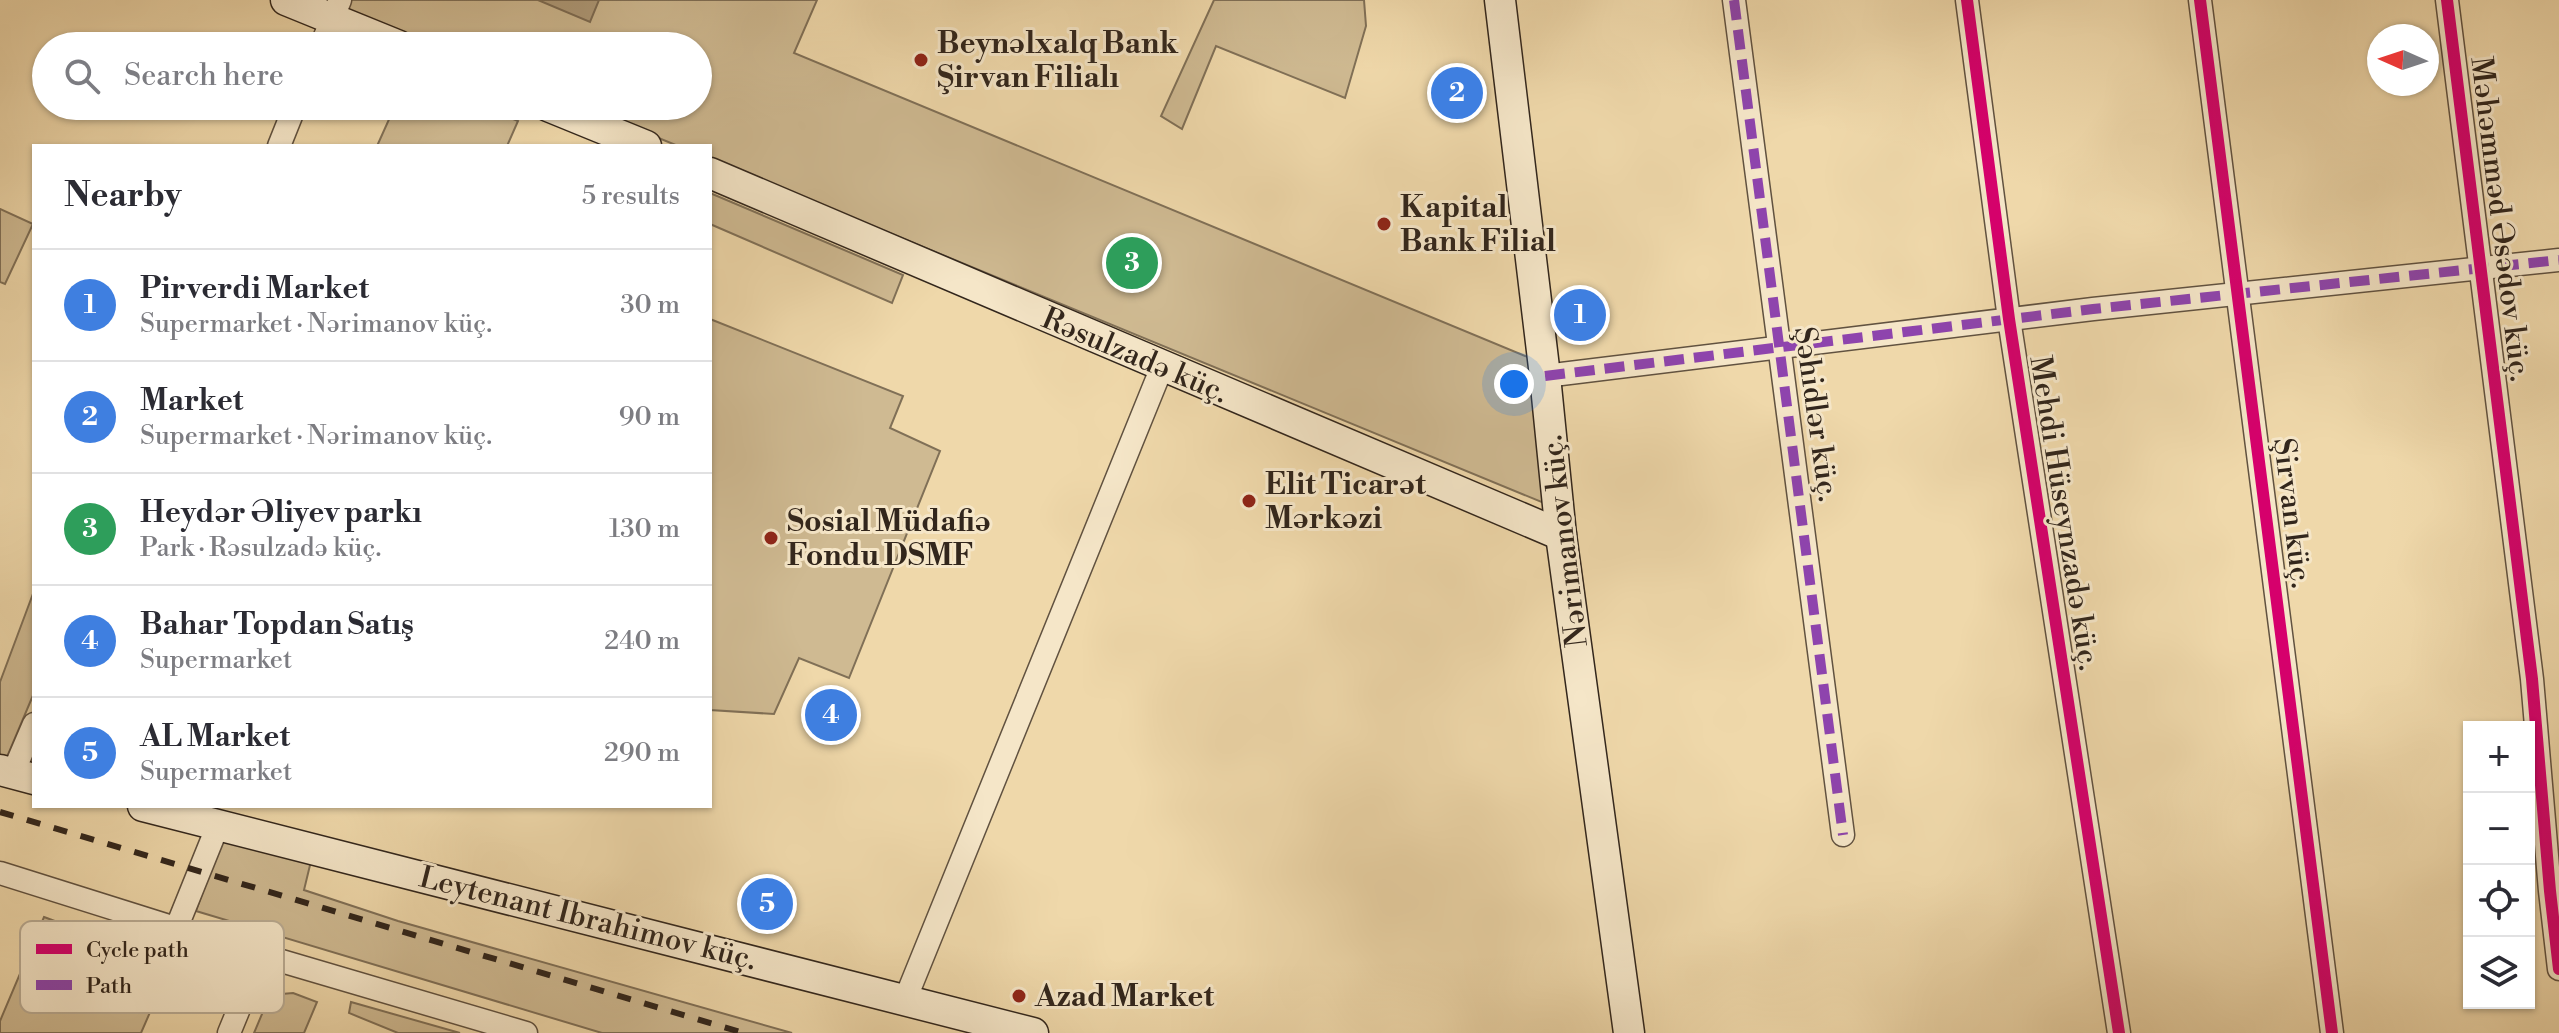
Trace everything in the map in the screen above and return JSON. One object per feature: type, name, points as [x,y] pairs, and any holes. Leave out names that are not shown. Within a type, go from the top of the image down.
[{"type":"main road","points":[[286,0],[359,32]]},
{"type":"main road","name":"Nərimanov küç.","points":[[1500,0],[1561,535],[1629,1033]]},
{"type":"main road","points":[[582,120],[641,144]]},
{"type":"main road","name":"Rəsulzadə küç.","points":[[712,174],[1561,535]]},
{"type":"main road","name":"Leytenant Ibrahimov küç.","points":[[151,808],[1033,1033]]},
{"type":"street","name":"Şəhidlər küç.","points":[[1734,0],[1843,835]]},
{"type":"street","name":"Mehdi Hüseynzadə küç.","points":[[1967,0],[2009,319],[2119,1033]]},
{"type":"street","name":"Şirvan küç.","points":[[2200,0],[2332,1033]]},
{"type":"street","name":"Məhəmməd Əsədov küç.","points":[[2447,0],[2532,679],[2559,969]]},
{"type":"street","points":[[280,144],[289,120]]},
{"type":"street","points":[[1545,376],[2009,319],[2559,260]]},
{"type":"street","points":[[905,1000],[1162,367]]},
{"type":"street","points":[[16,774],[32,730]]},
{"type":"street","points":[[179,921],[218,825]]},
{"type":"street","points":[[0,873],[151,921]]},
{"type":"street","points":[[284,962],[526,1033]]},
{"type":"street","points":[[229,1033],[237,1013]]},
{"type":"shaded area","points":[[324,0],[817,0],[794,53],[1530,358],[1544,503],[712,160],[712,144],[673,144],[615,120],[712,120],[712,32],[402,32]]},
{"type":"shaded area","points":[[538,0],[599,0],[590,22]]},
{"type":"shaded area","points":[[1214,0],[1364,0],[1366,26],[1345,98],[1216,46],[1182,129],[1161,116]]},
{"type":"shaded area","points":[[389,120],[518,121],[508,144],[378,144]]},
{"type":"shaded area","points":[[712,194],[903,275],[892,303],[712,225]]},
{"type":"shaded area","points":[[0,209],[32,226],[5,284],[0,282]]},
{"type":"shaded area","points":[[712,320],[903,396],[890,428],[940,451],[849,678],[799,658],[774,714],[712,710]]},
{"type":"shaded area","points":[[32,596],[32,698],[7,757],[0,755],[0,682]]},
{"type":"shaded area","points":[[221,840],[311,861],[304,890],[398,921],[792,1033],[602,1033],[284,937],[284,921],[229,921],[196,911]]},
{"type":"shaded area","points":[[20,974],[20,1013],[150,1013],[141,1033],[0,1033],[0,1021]]},
{"type":"shaded area","points":[[293,993],[317,1002],[304,1033],[254,1033],[262,1013],[284,1013],[284,994]]},
{"type":"shaded area","points":[[351,1002],[460,1033],[398,1033],[349,1013]]},
{"type":"railway","points":[[0,812],[744,1033]]},
{"type":"marked path","points":[[1734,0],[1843,835]]},
{"type":"marked path","points":[[1545,376],[2093,309],[2559,260]]},
{"type":"cycle path","points":[[1967,0],[2009,319],[2119,1033]]},
{"type":"cycle path","points":[[2200,0],[2332,1033]]},
{"type":"cycle path","points":[[2447,0],[2532,679],[2559,969]]},
{"type":"place","name":"Beynəlxalq Bank Şirvan Filialı","points":[[921,60]]},
{"type":"place","name":"Market","points":[[1457,93]]},
{"type":"place","name":"Kapital Bank Filial","points":[[1384,224]]},
{"type":"place","name":"Heydər Əliyev parkı","points":[[1132,263]]},
{"type":"place","name":"Pirverdi Market","points":[[1580,315]]},
{"type":"place","name":"Elit Ticarət Mərkəzi","points":[[1249,501]]},
{"type":"place","name":"Sosial Müdafiə Fondu DSMF","points":[[771,538]]},
{"type":"place","name":"Bahar Topdan Satış","points":[[831,715]]},
{"type":"place","name":"AL Market","points":[[767,904]]},
{"type":"place","name":"Azad Market","points":[[1019,996]]}]
